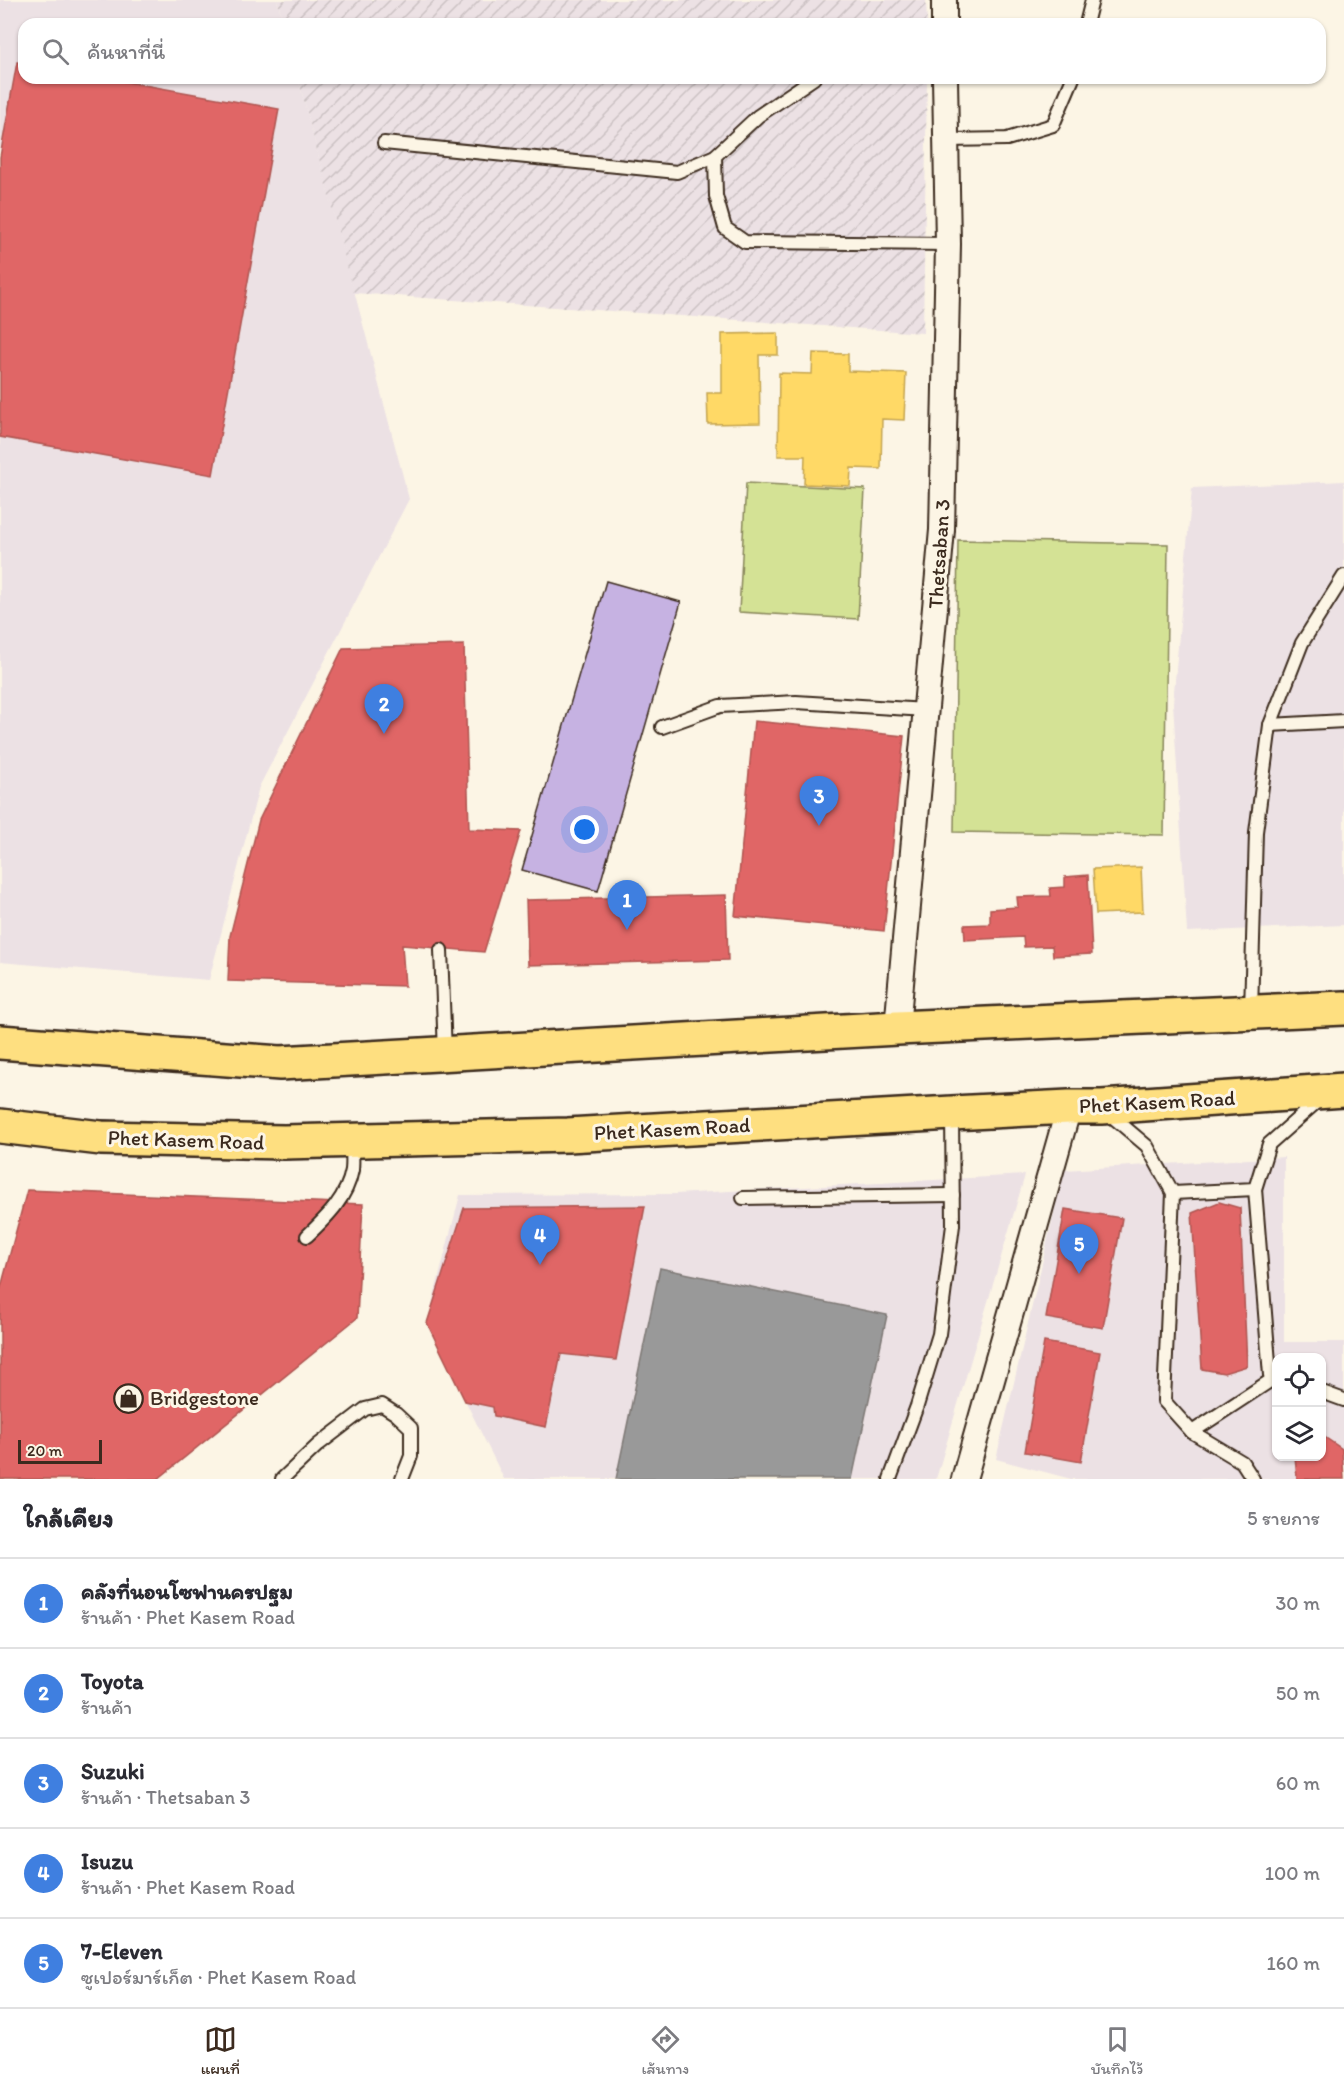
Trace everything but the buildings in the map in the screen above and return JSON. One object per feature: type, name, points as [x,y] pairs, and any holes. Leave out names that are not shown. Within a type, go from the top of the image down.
[{"type":"highway","points":[[0,1042],[280,1063],[897,1029],[1344,1008]]},
{"type":"highway","name":"Phet Kasem Road","points":[[0,1126],[101,1138],[284,1142],[568,1135],[952,1113],[1102,1107],[1336,1091]]},
{"type":"street","points":[[944,0],[944,18]]},
{"type":"street","name":"Thetsaban 3","points":[[897,1029],[942,530],[948,244],[945,84]]},
{"type":"street","points":[[964,1479],[1069,1107]]},
{"type":"lane","points":[[1088,18],[1092,0]]},
{"type":"lane","points":[[384,144],[677,172],[716,156],[758,116],[805,84]]},
{"type":"lane","points":[[946,140],[1007,139],[1053,125],[1070,84]]},
{"type":"lane","points":[[716,156],[716,196],[725,228],[745,242],[948,244]]},
{"type":"lane","points":[[1251,1012],[1256,832],[1270,725],[1302,643],[1344,576]]},
{"type":"lane","points":[[662,727],[720,706],[796,702],[926,710]]},
{"type":"lane","points":[[1270,725],[1344,721]]},
{"type":"lane","points":[[441,950],[445,1054]]},
{"type":"lane","points":[[1272,1376],[1270,1375],[1255,1189],[1269,1144],[1336,1091]]},
{"type":"lane","points":[[1102,1107],[1147,1146],[1173,1193],[1164,1401],[1192,1432],[1242,1462],[1252,1479]]},
{"type":"lane","points":[[890,1479],[917,1406],[939,1334],[953,1225],[952,1113]]},
{"type":"lane","points":[[307,1236],[330,1214],[344,1193],[352,1170],[352,1140]]},
{"type":"lane","points":[[1173,1193],[1255,1189]]},
{"type":"lane","points":[[743,1198],[953,1195]]},
{"type":"lane","points":[[1192,1432],[1272,1380]]},
{"type":"lane","points":[[1326,1393],[1344,1400]]},
{"type":"lane","points":[[282,1479],[318,1445],[365,1409],[382,1405],[411,1428],[411,1456],[402,1479]]},
{"type":"shaded area","points":[[0,0],[277,0],[282,18],[18,18],[18,84],[300,84],[409,499],[259,787],[209,980],[0,962]]},
{"type":"shaded area","points":[[277,0],[926,0],[927,18],[282,18]]},
{"type":"shaded area","points":[[300,84],[927,84],[923,333],[354,293]]},
{"type":"shaded area","points":[[1344,481],[1344,925],[1187,932],[1173,703],[1192,488]]},
{"type":"shaded area","points":[[1284,1157],[1284,1342],[1344,1342],[1344,1479],[1071,1479],[996,1459],[1064,1170]]},
{"type":"shaded area","points":[[1025,1175],[936,1479],[504,1479],[427,1323],[460,1195],[675,1194]]},
{"type":"green space","points":[[746,483],[865,489],[858,619],[739,612]]},
{"type":"green space","points":[[958,540],[1168,544],[1164,835],[954,832]]},
{"type":"place","name":"Toyota","points":[[384,734]]},
{"type":"place","name":"Suzuki","points":[[819,826]]},
{"type":"place","name":"คลังที่นอนโซฟานครปฐม","points":[[627,930]]},
{"type":"place","name":"Isuzu","points":[[540,1265]]},
{"type":"place","name":"7-Eleven","points":[[1079,1274]]},
{"type":"place","name":"Bridgestone","points":[[129,1398]]}]
